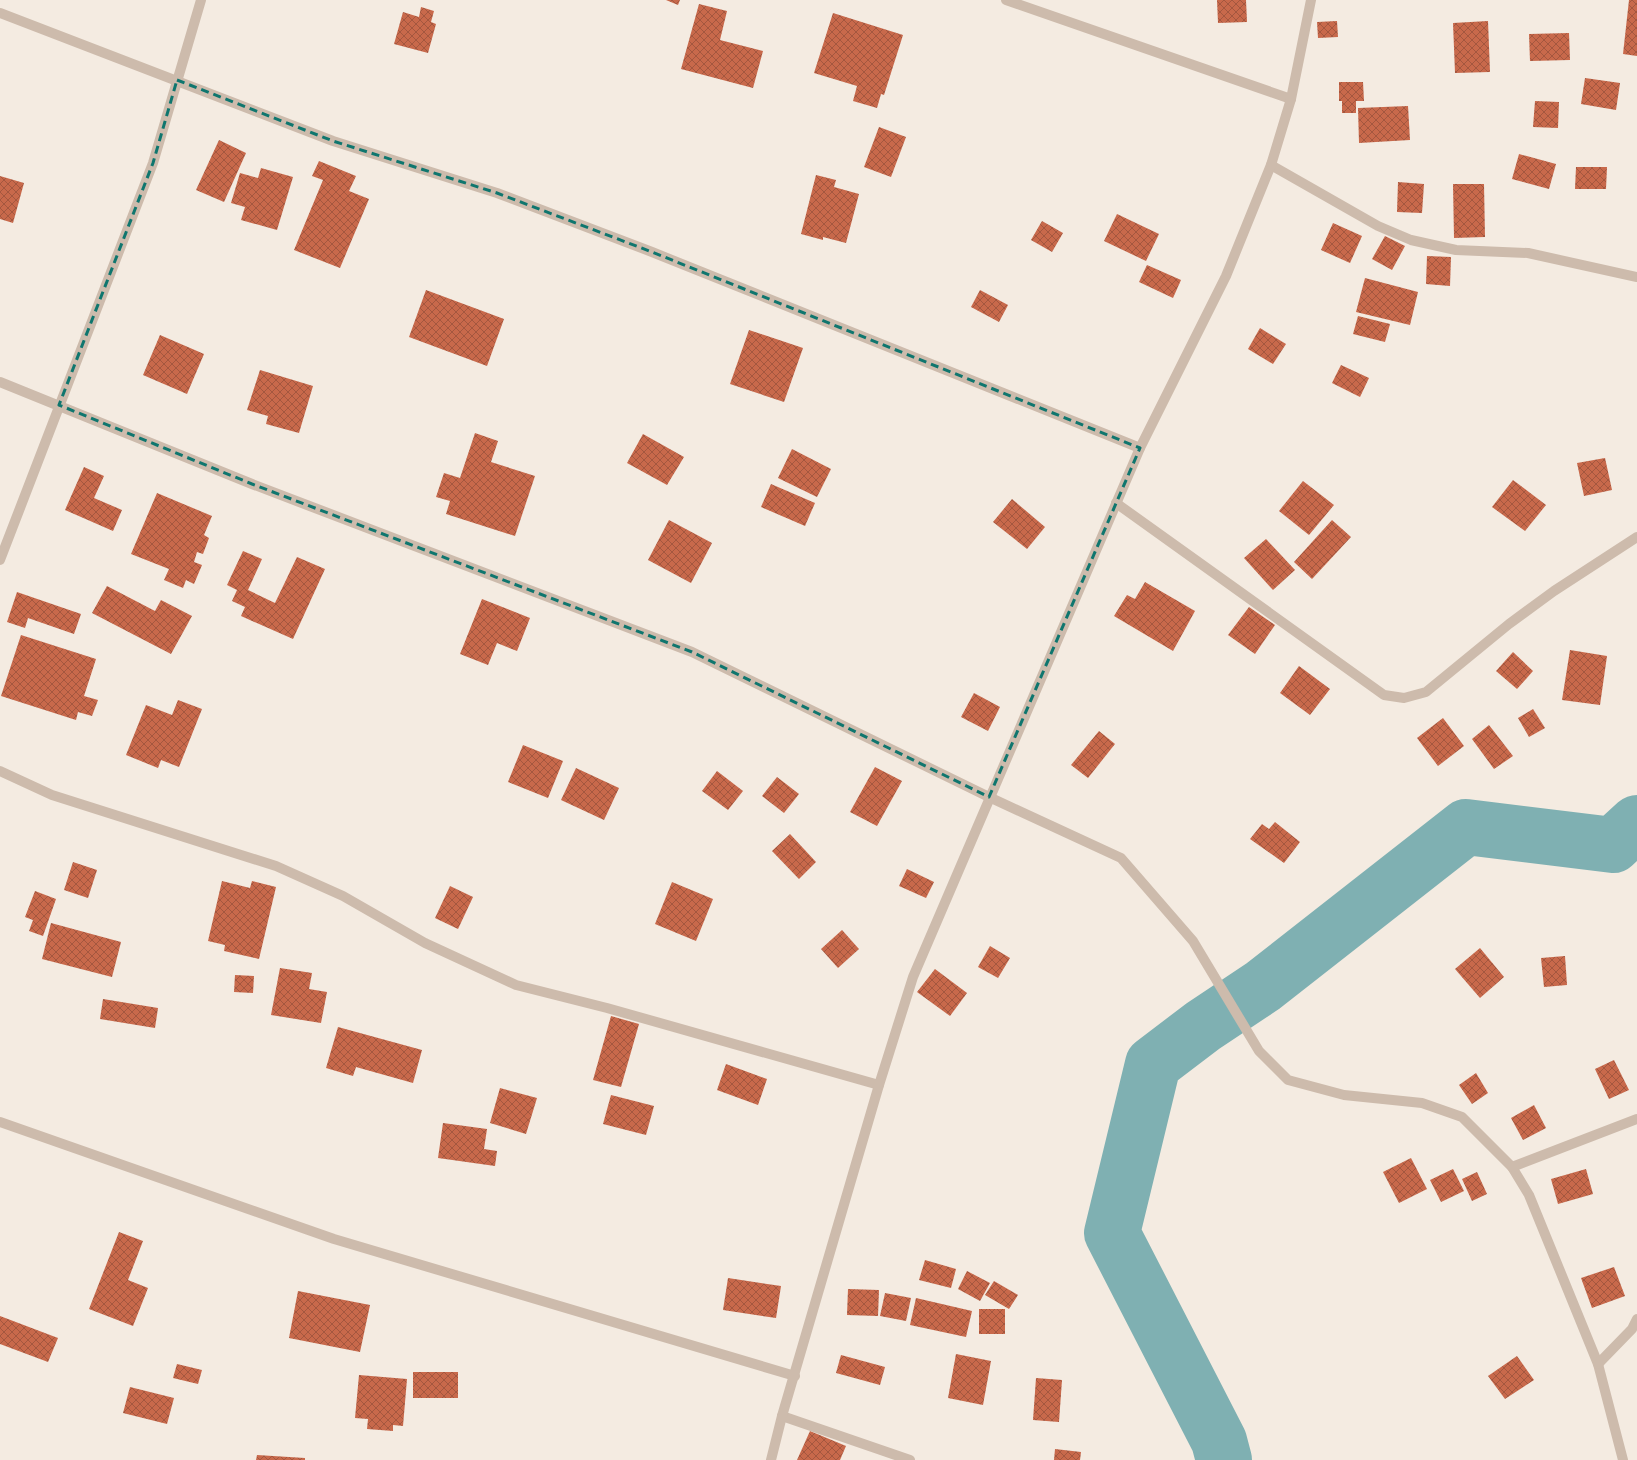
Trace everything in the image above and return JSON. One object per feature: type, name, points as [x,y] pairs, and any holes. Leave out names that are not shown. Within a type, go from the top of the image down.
[{"type":"street","points":[[0,560],[153,164],[201,0]]},
{"type":"street","points":[[1006,0],[1291,99]]},
{"type":"street","points":[[771,1460],[782,1416],[795,1376],[879,1085],[913,977],[1140,448],[1226,276],[1271,165],[1291,99],[1311,0]]},
{"type":"street","points":[[0,13],[333,141],[496,192],[652,252],[1140,448]]},
{"type":"street","points":[[1271,165],[1378,226],[1412,240],[1456,250],[1528,253],[1637,277]]},
{"type":"street","points":[[0,382],[252,484],[692,652],[989,797],[1121,858],[1193,940],[1259,1051],[1288,1080],[1344,1095],[1422,1102],[1462,1116],[1512,1167],[1529,1195],[1598,1364],[1623,1460]]},
{"type":"street","points":[[1116,503],[1384,695],[1404,698],[1426,692],[1509,624],[1548,596],[1637,537]]},
{"type":"street","points":[[0,771],[52,795],[276,866],[343,896],[425,943],[516,985],[607,1008],[879,1085]]},
{"type":"street","points":[[1512,1167],[1637,1119]]},
{"type":"street","points":[[0,1122],[334,1239],[795,1376]]},
{"type":"street","points":[[1598,1364],[1632,1329],[1637,1319]]},
{"type":"street","points":[[782,1416],[910,1460]]},
{"type":"highlighted area","points":[[177,80],[333,141],[497,193],[652,252],[1140,448],[989,797],[692,652],[252,484],[59,405],[153,163]]},
{"type":"building","points":[[666,0],[680,0],[678,5]]},
{"type":"building","points":[[1217,0],[1246,0],[1247,22],[1218,23]]},
{"type":"building","points":[[1629,0],[1637,0],[1637,56],[1623,54]]},
{"type":"building","points":[[699,4],[727,11],[720,40],[763,51],[753,88],[681,69]]},
{"type":"building","points":[[421,7],[434,11],[431,22],[436,24],[428,53],[394,44],[403,12],[419,17]]},
{"type":"building","points":[[833,13],[903,35],[884,95],[881,94],[877,108],[853,101],[857,86],[814,73]]},
{"type":"building","points":[[1337,21],[1338,37],[1318,38],[1317,22]]},
{"type":"building","points":[[1488,21],[1490,72],[1455,73],[1453,23]]},
{"type":"building","points":[[1569,33],[1570,60],[1530,61],[1529,34]]},
{"type":"building","points":[[1585,78],[1620,83],[1616,110],[1581,104]]},
{"type":"building","points":[[1339,82],[1363,82],[1364,101],[1356,101],[1356,113],[1342,113],[1342,101],[1339,101]]},
{"type":"building","points":[[1535,101],[1559,102],[1558,128],[1533,127]]},
{"type":"building","points":[[1408,106],[1410,140],[1359,143],[1358,108]]},
{"type":"building","points":[[879,127],[906,137],[891,177],[864,167]]},
{"type":"building","points":[[219,140],[246,153],[224,202],[196,190]]},
{"type":"building","points":[[1519,154],[1556,164],[1549,189],[1512,179]]},
{"type":"building","points":[[319,161],[356,176],[349,191],[369,199],[340,268],[294,250],[323,180],[312,176]]},
{"type":"building","points":[[1576,167],[1607,167],[1606,189],[1575,189]]},
{"type":"building","points":[[261,168],[293,177],[277,230],[241,220],[245,207],[231,203],[240,173],[258,178]]},
{"type":"building","points":[[816,175],[836,180],[834,187],[859,194],[846,243],[823,237],[823,240],[801,234]]},
{"type":"building","points":[[0,176],[24,183],[13,223],[0,219]]},
{"type":"building","points":[[1398,182],[1424,184],[1422,213],[1397,212]]},
{"type":"building","points":[[1453,184],[1484,184],[1485,237],[1454,238]]},
{"type":"building","points":[[1117,214],[1159,234],[1146,261],[1104,241]]},
{"type":"building","points":[[1042,221],[1063,233],[1052,252],[1031,240]]},
{"type":"building","points":[[1333,223],[1362,236],[1350,263],[1321,250]]},
{"type":"building","points":[[1385,236],[1405,246],[1392,270],[1372,259]]},
{"type":"building","points":[[1427,256],[1451,257],[1450,286],[1426,284]]},
{"type":"building","points":[[1147,265],[1181,280],[1173,298],[1139,282]]},
{"type":"building","points":[[1365,278],[1418,292],[1410,325],[1356,312]]},
{"type":"building","points":[[426,290],[504,319],[487,366],[409,337]]},
{"type":"building","points":[[980,290],[1008,305],[999,322],[971,307]]},
{"type":"building","points":[[1358,316],[1390,324],[1385,342],[1353,334]]},
{"type":"building","points":[[1260,328],[1286,344],[1273,364],[1248,349]]},
{"type":"building","points":[[749,330],[803,348],[784,402],[730,384]]},
{"type":"building","points":[[160,335],[204,354],[187,394],[143,375]]},
{"type":"building","points":[[1341,365],[1369,378],[1360,397],[1332,383]]},
{"type":"building","points":[[260,370],[313,386],[299,433],[266,424],[268,416],[247,410]]},
{"type":"building","points":[[475,433],[498,441],[491,462],[535,476],[515,536],[446,514],[450,501],[436,497],[444,473],[460,478]]},
{"type":"building","points":[[643,434],[684,457],[667,485],[627,463]]},
{"type":"building","points":[[792,449],[831,469],[817,497],[778,478]]},
{"type":"building","points":[[1605,458],[1612,490],[1584,496],[1577,463]]},
{"type":"building","points":[[84,467],[104,476],[94,498],[122,510],[113,531],[65,510]]},
{"type":"building","points":[[1513,480],[1546,505],[1525,531],[1492,507]]},
{"type":"building","points":[[1303,481],[1334,505],[1309,535],[1279,511]]},
{"type":"building","points":[[771,484],[815,503],[805,526],[761,507]]},
{"type":"building","points":[[157,493],[212,516],[204,535],[209,538],[203,554],[197,552],[194,562],[202,565],[194,584],[186,580],[183,588],[164,580],[169,569],[131,554]]},
{"type":"building","points":[[1012,499],[1045,527],[1027,549],[993,522]]},
{"type":"building","points":[[669,520],[712,543],[691,583],[648,560]]},
{"type":"building","points":[[1332,520],[1351,537],[1312,579],[1294,562]]},
{"type":"building","points":[[1266,539],[1295,570],[1273,590],[1244,558]]},
{"type":"building","points":[[243,551],[262,559],[248,590],[275,603],[297,557],[325,569],[293,639],[241,616],[245,607],[232,601],[237,590],[227,585]]},
{"type":"building","points":[[1145,582],[1195,611],[1173,651],[1114,616],[1127,595],[1135,599]]},
{"type":"building","points":[[107,586],[155,611],[161,600],[192,616],[171,654],[92,613]]},
{"type":"building","points":[[17,592],[81,614],[74,634],[28,618],[25,628],[7,622]]},
{"type":"building","points":[[482,599],[530,618],[517,651],[497,643],[488,665],[460,654]]},
{"type":"building","points":[[1249,607],[1275,625],[1255,654],[1228,635]]},
{"type":"building","points":[[21,635],[96,659],[84,696],[98,700],[92,716],[78,712],[76,720],[1,696]]},
{"type":"building","points":[[1570,650],[1607,656],[1600,705],[1562,700]]},
{"type":"building","points":[[1513,652],[1533,671],[1517,689],[1496,671]]},
{"type":"building","points":[[1299,666],[1330,689],[1310,715],[1280,693]]},
{"type":"building","points":[[974,693],[1000,707],[988,731],[961,717]]},
{"type":"building","points":[[178,700],[202,709],[179,767],[161,760],[158,768],[126,755],[146,705],[172,715]]},
{"type":"building","points":[[1533,709],[1545,728],[1529,737],[1518,718]]},
{"type":"building","points":[[1443,718],[1464,746],[1438,766],[1417,738]]},
{"type":"building","points":[[1489,725],[1513,756],[1494,769],[1472,739]]},
{"type":"building","points":[[1099,731],[1115,744],[1088,778],[1071,765]]},
{"type":"building","points":[[523,745],[563,761],[548,798],[508,782]]},
{"type":"building","points":[[875,767],[902,781],[877,826],[850,812]]},
{"type":"building","points":[[576,768],[619,788],[604,820],[561,800]]},
{"type":"building","points":[[717,771],[743,791],[728,810],[702,791]]},
{"type":"building","points":[[777,777],[799,794],[784,813],[762,796]]},
{"type":"building","points":[[1275,822],[1300,842],[1284,863],[1250,839],[1262,824],[1269,829]]},
{"type":"building","points":[[790,834],[816,862],[799,879],[772,851]]},
{"type":"building","points":[[73,862],[97,870],[88,898],[64,890]]},
{"type":"building","points":[[907,869],[934,882],[926,898],[899,886]]},
{"type":"building","points":[[222,881],[250,888],[252,881],[276,887],[259,959],[224,951],[225,945],[208,941]]},
{"type":"building","points":[[672,882],[713,899],[696,941],[655,924]]},
{"type":"building","points":[[450,886],[473,897],[458,929],[435,918]]},
{"type":"building","points":[[35,891],[56,899],[43,936],[29,931],[33,920],[25,917]]},
{"type":"building","points":[[51,923],[121,942],[112,977],[42,959]]},
{"type":"building","points":[[842,930],[859,949],[838,968],[821,949]]},
{"type":"building","points":[[990,946],[1010,958],[998,978],[978,967]]},
{"type":"building","points":[[1480,948],[1504,977],[1480,998],[1455,969]]},
{"type":"building","points":[[1565,956],[1567,985],[1544,987],[1541,958]]},
{"type":"building","points":[[280,968],[312,973],[309,989],[327,992],[321,1023],[271,1015]]},
{"type":"building","points":[[935,969],[967,993],[950,1016],[917,992]]},
{"type":"building","points":[[235,975],[254,976],[253,993],[234,992]]},
{"type":"building","points":[[103,999],[158,1008],[155,1028],[100,1019]]},
{"type":"building","points":[[611,1016],[639,1024],[621,1087],[593,1080]]},
{"type":"building","points":[[338,1027],[422,1050],[413,1083],[356,1067],[353,1076],[326,1068]]},
{"type":"building","points":[[1614,1060],[1629,1090],[1609,1099],[1595,1069]]},
{"type":"building","points":[[726,1064],[767,1079],[758,1105],[717,1090]]},
{"type":"building","points":[[1476,1073],[1488,1093],[1472,1104],[1459,1085]]},
{"type":"building","points":[[500,1088],[537,1098],[526,1134],[490,1123]]},
{"type":"building","points":[[611,1095],[654,1106],[646,1135],[603,1124]]},
{"type":"building","points":[[1534,1105],[1546,1128],[1523,1140],[1511,1118]]},
{"type":"building","points":[[443,1123],[487,1129],[484,1149],[497,1151],[495,1166],[438,1158]]},
{"type":"building","points":[[1411,1158],[1427,1189],[1399,1203],[1383,1172]]},
{"type":"building","points":[[1453,1169],[1464,1191],[1441,1202],[1430,1180]]},
{"type":"building","points":[[1586,1169],[1593,1194],[1558,1204],[1551,1179]]},
{"type":"building","points":[[1477,1172],[1487,1194],[1472,1201],[1462,1179]]},
{"type":"building","points":[[119,1232],[143,1241],[128,1280],[148,1288],[133,1326],[89,1309]]},
{"type":"building","points":[[925,1260],[956,1269],[951,1288],[919,1280]]},
{"type":"building","points":[[1614,1267],[1625,1296],[1592,1308],[1581,1278]]},
{"type":"building","points":[[967,1271],[990,1283],[980,1301],[958,1289]]},
{"type":"building","points":[[728,1278],[781,1286],[776,1318],[723,1310]]},
{"type":"building","points":[[994,1281],[1018,1295],[1009,1309],[985,1295]]},
{"type":"building","points":[[848,1289],[879,1290],[878,1316],[847,1315]]},
{"type":"building","points":[[298,1291],[370,1305],[360,1352],[289,1338]]},
{"type":"building","points":[[885,1293],[911,1298],[906,1321],[880,1316]]},
{"type":"building","points":[[916,1298],[972,1311],[966,1337],[910,1325]]},
{"type":"building","points":[[979,1309],[1005,1309],[1005,1334],[979,1334]]},
{"type":"building","points":[[0,1316],[58,1338],[48,1362],[0,1344]]},
{"type":"building","points":[[956,1354],[991,1361],[983,1405],[948,1398]]},
{"type":"building","points":[[841,1355],[885,1367],[880,1385],[836,1373]]},
{"type":"building","points":[[1517,1356],[1534,1380],[1505,1399],[1488,1376]]},
{"type":"building","points":[[177,1364],[202,1370],[198,1384],[173,1378]]},
{"type":"building","points":[[413,1372],[458,1372],[458,1398],[413,1398]]},
{"type":"building","points":[[359,1375],[407,1379],[403,1426],[393,1425],[393,1431],[367,1429],[368,1419],[355,1418]]},
{"type":"building","points":[[1036,1378],[1062,1380],[1059,1422],[1033,1420]]},
{"type":"building","points":[[130,1387],[174,1398],[167,1424],[123,1413]]},
{"type":"building","points":[[810,1431],[846,1446],[840,1460],[797,1460]]},
{"type":"building","points":[[1055,1449],[1081,1452],[1080,1460],[1054,1460]]},
{"type":"building","points":[[257,1455],[305,1458],[305,1460],[256,1460]]},
{"type":"waterway","points":[[1224,1460],[1219,1441],[1112,1233],[1153,1064],[1203,1026],[1263,986],[1466,827],[1613,845],[1637,823]]}]
